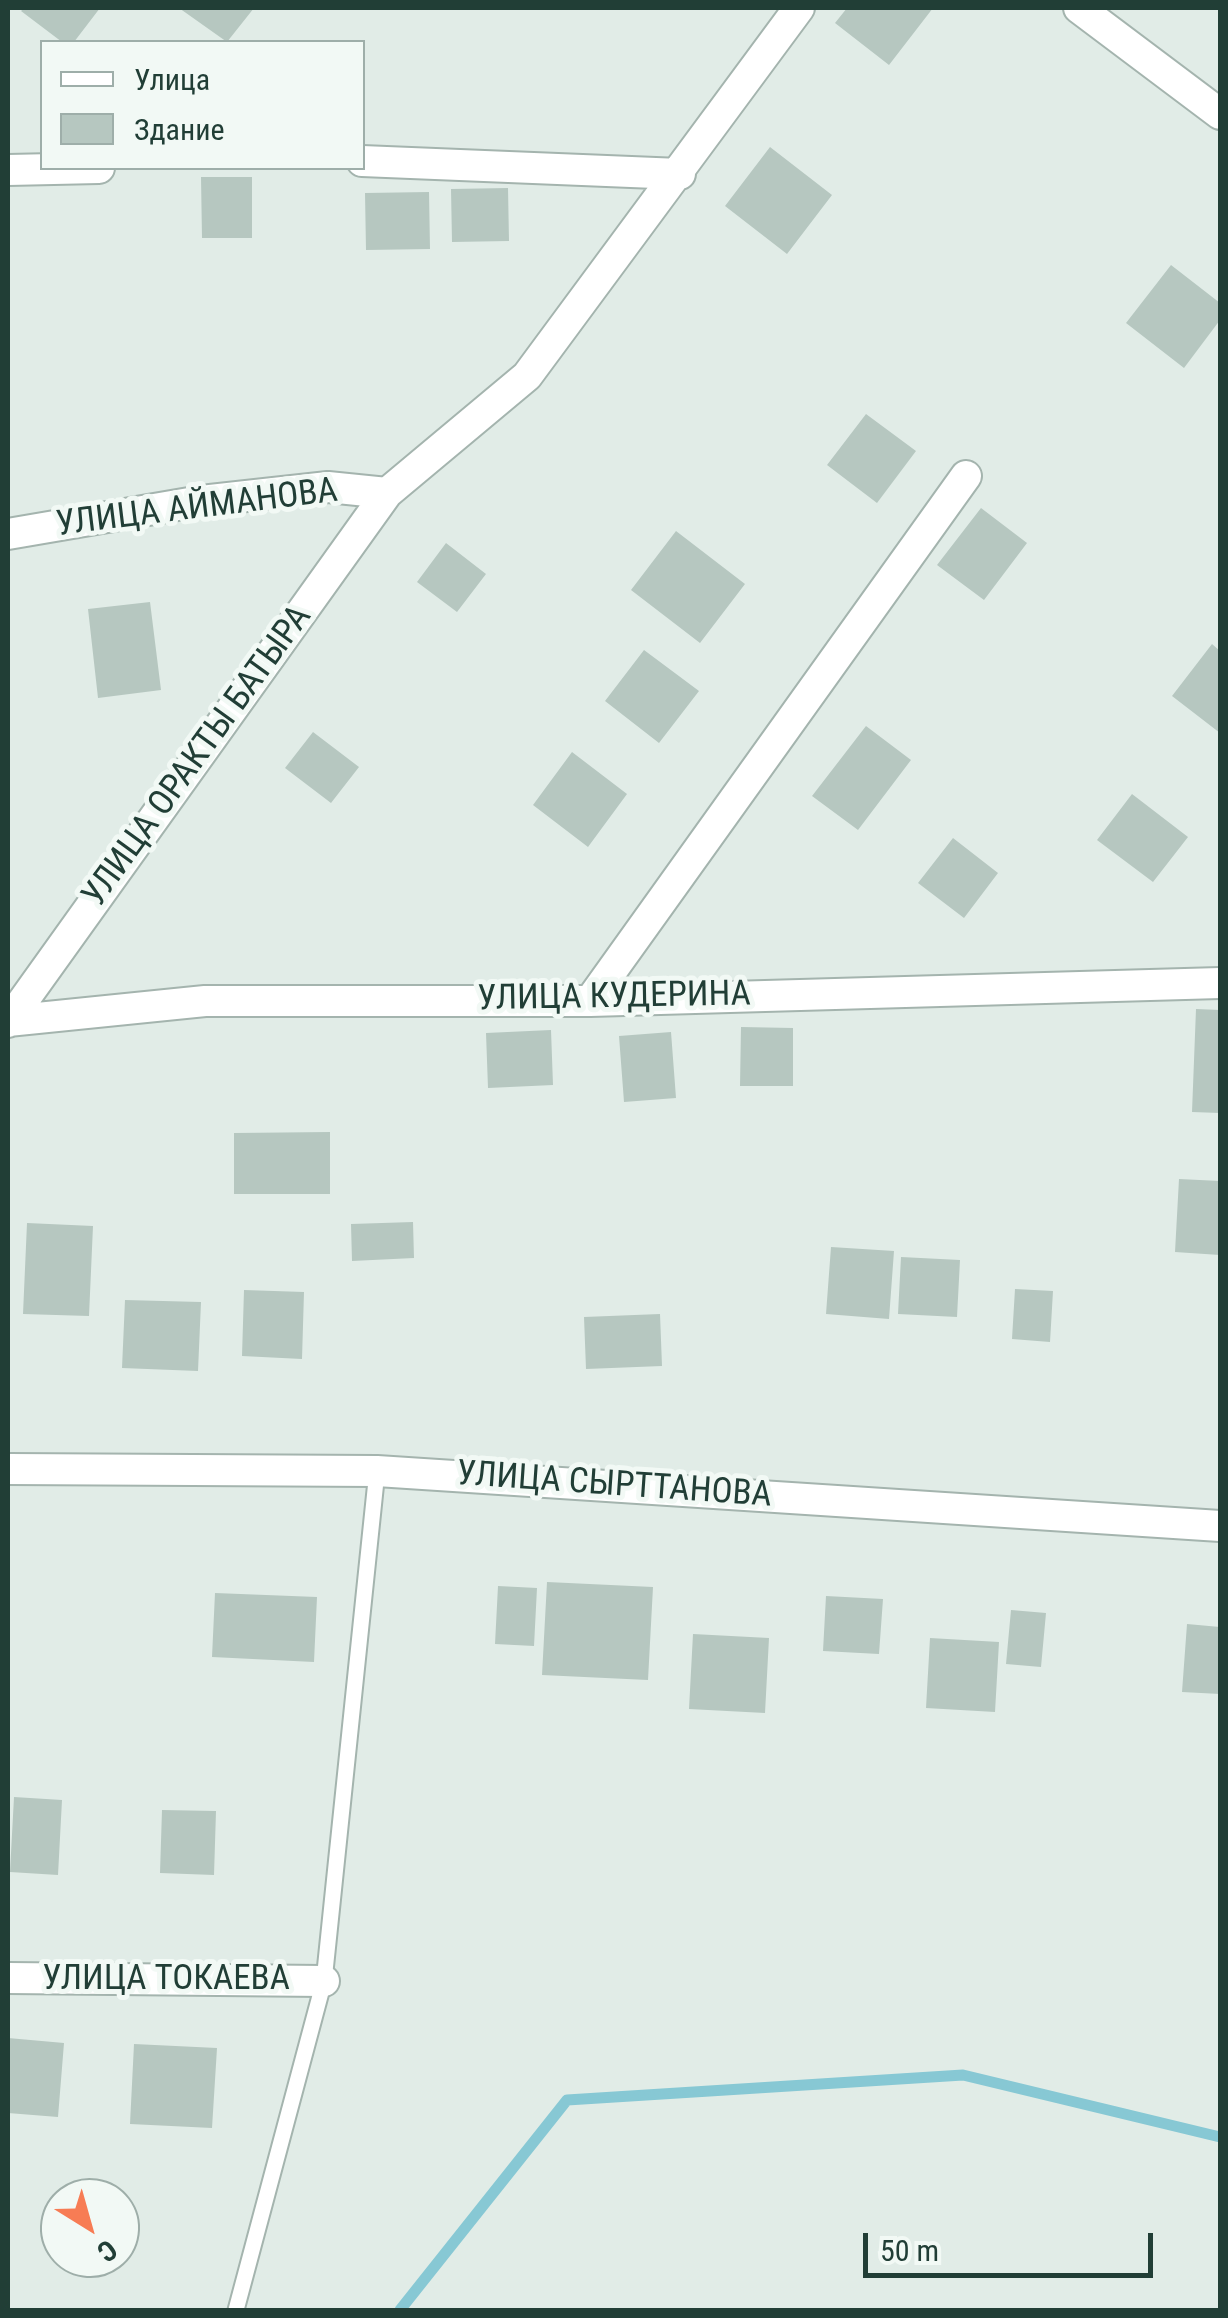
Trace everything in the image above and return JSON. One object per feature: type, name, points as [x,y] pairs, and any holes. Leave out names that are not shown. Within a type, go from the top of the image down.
[{"type":"street","name":"УЛИЦА ОРАКТЫ БАТЫРА","points":[[8,1021],[388,493],[527,376],[800,8]]},
{"type":"street","points":[[1079,8],[1220,114]]},
{"type":"street","points":[[365,162],[680,174]]},
{"type":"street","points":[[8,170],[40,169]]},
{"type":"street","points":[[590,1001],[966,476]]},
{"type":"street","name":"УЛИЦА АЙМАНОВА","points":[[8,534],[201,501],[328,487],[388,493]]},
{"type":"street","name":"УЛИЦА КУДЕРИНА","points":[[8,1021],[205,1001],[590,1001],[1220,983]]},
{"type":"street","name":"УЛИЦА СЫРТТАНОВА","points":[[8,1468],[377,1470],[1220,1526]]},
{"type":"street","name":"УЛИЦА ТОКАЕВА","points":[[8,1978],[324,1981]]},
{"type":"lane","points":[[236,2310],[324,1981],[377,1470]]},
{"type":"building","points":[[100,8],[76,40],[59,40],[21,11]]},
{"type":"building","points":[[179,8],[254,8],[229,40]]},
{"type":"building","points":[[847,8],[933,8],[889,65],[835,23]]},
{"type":"building","points":[[770,147],[832,195],[787,254],[725,206]]},
{"type":"building","points":[[201,177],[252,177],[252,238],[202,238]]},
{"type":"building","points":[[508,188],[509,241],[452,242],[451,189]]},
{"type":"building","points":[[429,192],[430,249],[366,250],[365,193]]},
{"type":"building","points":[[1171,265],[1220,303],[1220,320],[1184,368],[1126,323]]},
{"type":"building","points":[[866,414],[916,451],[877,503],[827,465]]},
{"type":"building","points":[[981,508],[1027,543],[984,600],[937,565]]},
{"type":"building","points":[[676,531],[745,584],[700,643],[631,590]]},
{"type":"building","points":[[446,543],[486,574],[457,612],[417,582]]},
{"type":"building","points":[[150,602],[161,690],[98,698],[88,609]]},
{"type":"building","points":[[1212,644],[1220,651],[1220,733],[1172,696]]},
{"type":"building","points":[[644,650],[699,691],[659,743],[605,701]]},
{"type":"building","points":[[866,726],[911,760],[858,830],[812,796]]},
{"type":"building","points":[[313,732],[359,767],[331,803],[285,768]]},
{"type":"building","points":[[572,752],[627,794],[588,847],[533,805]]},
{"type":"building","points":[[1132,794],[1188,837],[1153,882],[1097,840]]},
{"type":"building","points":[[953,838],[998,873],[964,918],[918,883]]},
{"type":"building","points":[[1196,1009],[1220,1010],[1220,1113],[1192,1112]]},
{"type":"building","points":[[741,1027],[793,1028],[793,1086],[740,1086]]},
{"type":"building","points":[[551,1030],[553,1085],[488,1088],[486,1033]]},
{"type":"building","points":[[671,1032],[676,1098],[624,1102],[619,1036]]},
{"type":"building","points":[[330,1132],[330,1194],[234,1194],[234,1133]]},
{"type":"building","points":[[1179,1179],[1220,1181],[1220,1255],[1175,1252]]},
{"type":"building","points":[[413,1222],[414,1258],[352,1261],[351,1224]]},
{"type":"building","points":[[27,1223],[93,1226],[89,1316],[23,1314]]},
{"type":"building","points":[[831,1247],[894,1251],[889,1319],[826,1314]]},
{"type":"building","points":[[901,1257],[960,1260],[957,1317],[898,1314]]},
{"type":"building","points":[[1015,1289],[1053,1291],[1050,1342],[1012,1339]]},
{"type":"building","points":[[244,1290],[304,1292],[302,1359],[242,1356]]},
{"type":"building","points":[[125,1300],[201,1302],[198,1371],[122,1368]]},
{"type":"building","points":[[660,1314],[662,1366],[586,1369],[584,1317]]},
{"type":"building","points":[[547,1582],[653,1587],[648,1680],[542,1675]]},
{"type":"building","points":[[498,1586],[537,1588],[534,1646],[495,1644]]},
{"type":"building","points":[[215,1593],[317,1597],[314,1662],[212,1657]]},
{"type":"building","points":[[826,1596],[883,1599],[879,1654],[823,1651]]},
{"type":"building","points":[[1011,1610],[1046,1613],[1041,1667],[1006,1664]]},
{"type":"building","points":[[1187,1624],[1220,1627],[1220,1694],[1182,1692]]},
{"type":"building","points":[[693,1634],[769,1638],[765,1713],[689,1709]]},
{"type":"building","points":[[930,1638],[999,1642],[995,1712],[926,1708]]},
{"type":"building","points":[[14,1797],[62,1800],[58,1875],[10,1872]]},
{"type":"building","points":[[162,1810],[216,1811],[214,1875],[160,1873]]},
{"type":"building","points":[[8,2038],[64,2043],[58,2117],[8,2113]]},
{"type":"building","points":[[134,2044],[217,2048],[212,2128],[130,2124]]},
{"type":"waterway","points":[[400,2310],[567,2100],[963,2075],[1220,2137]]}]
